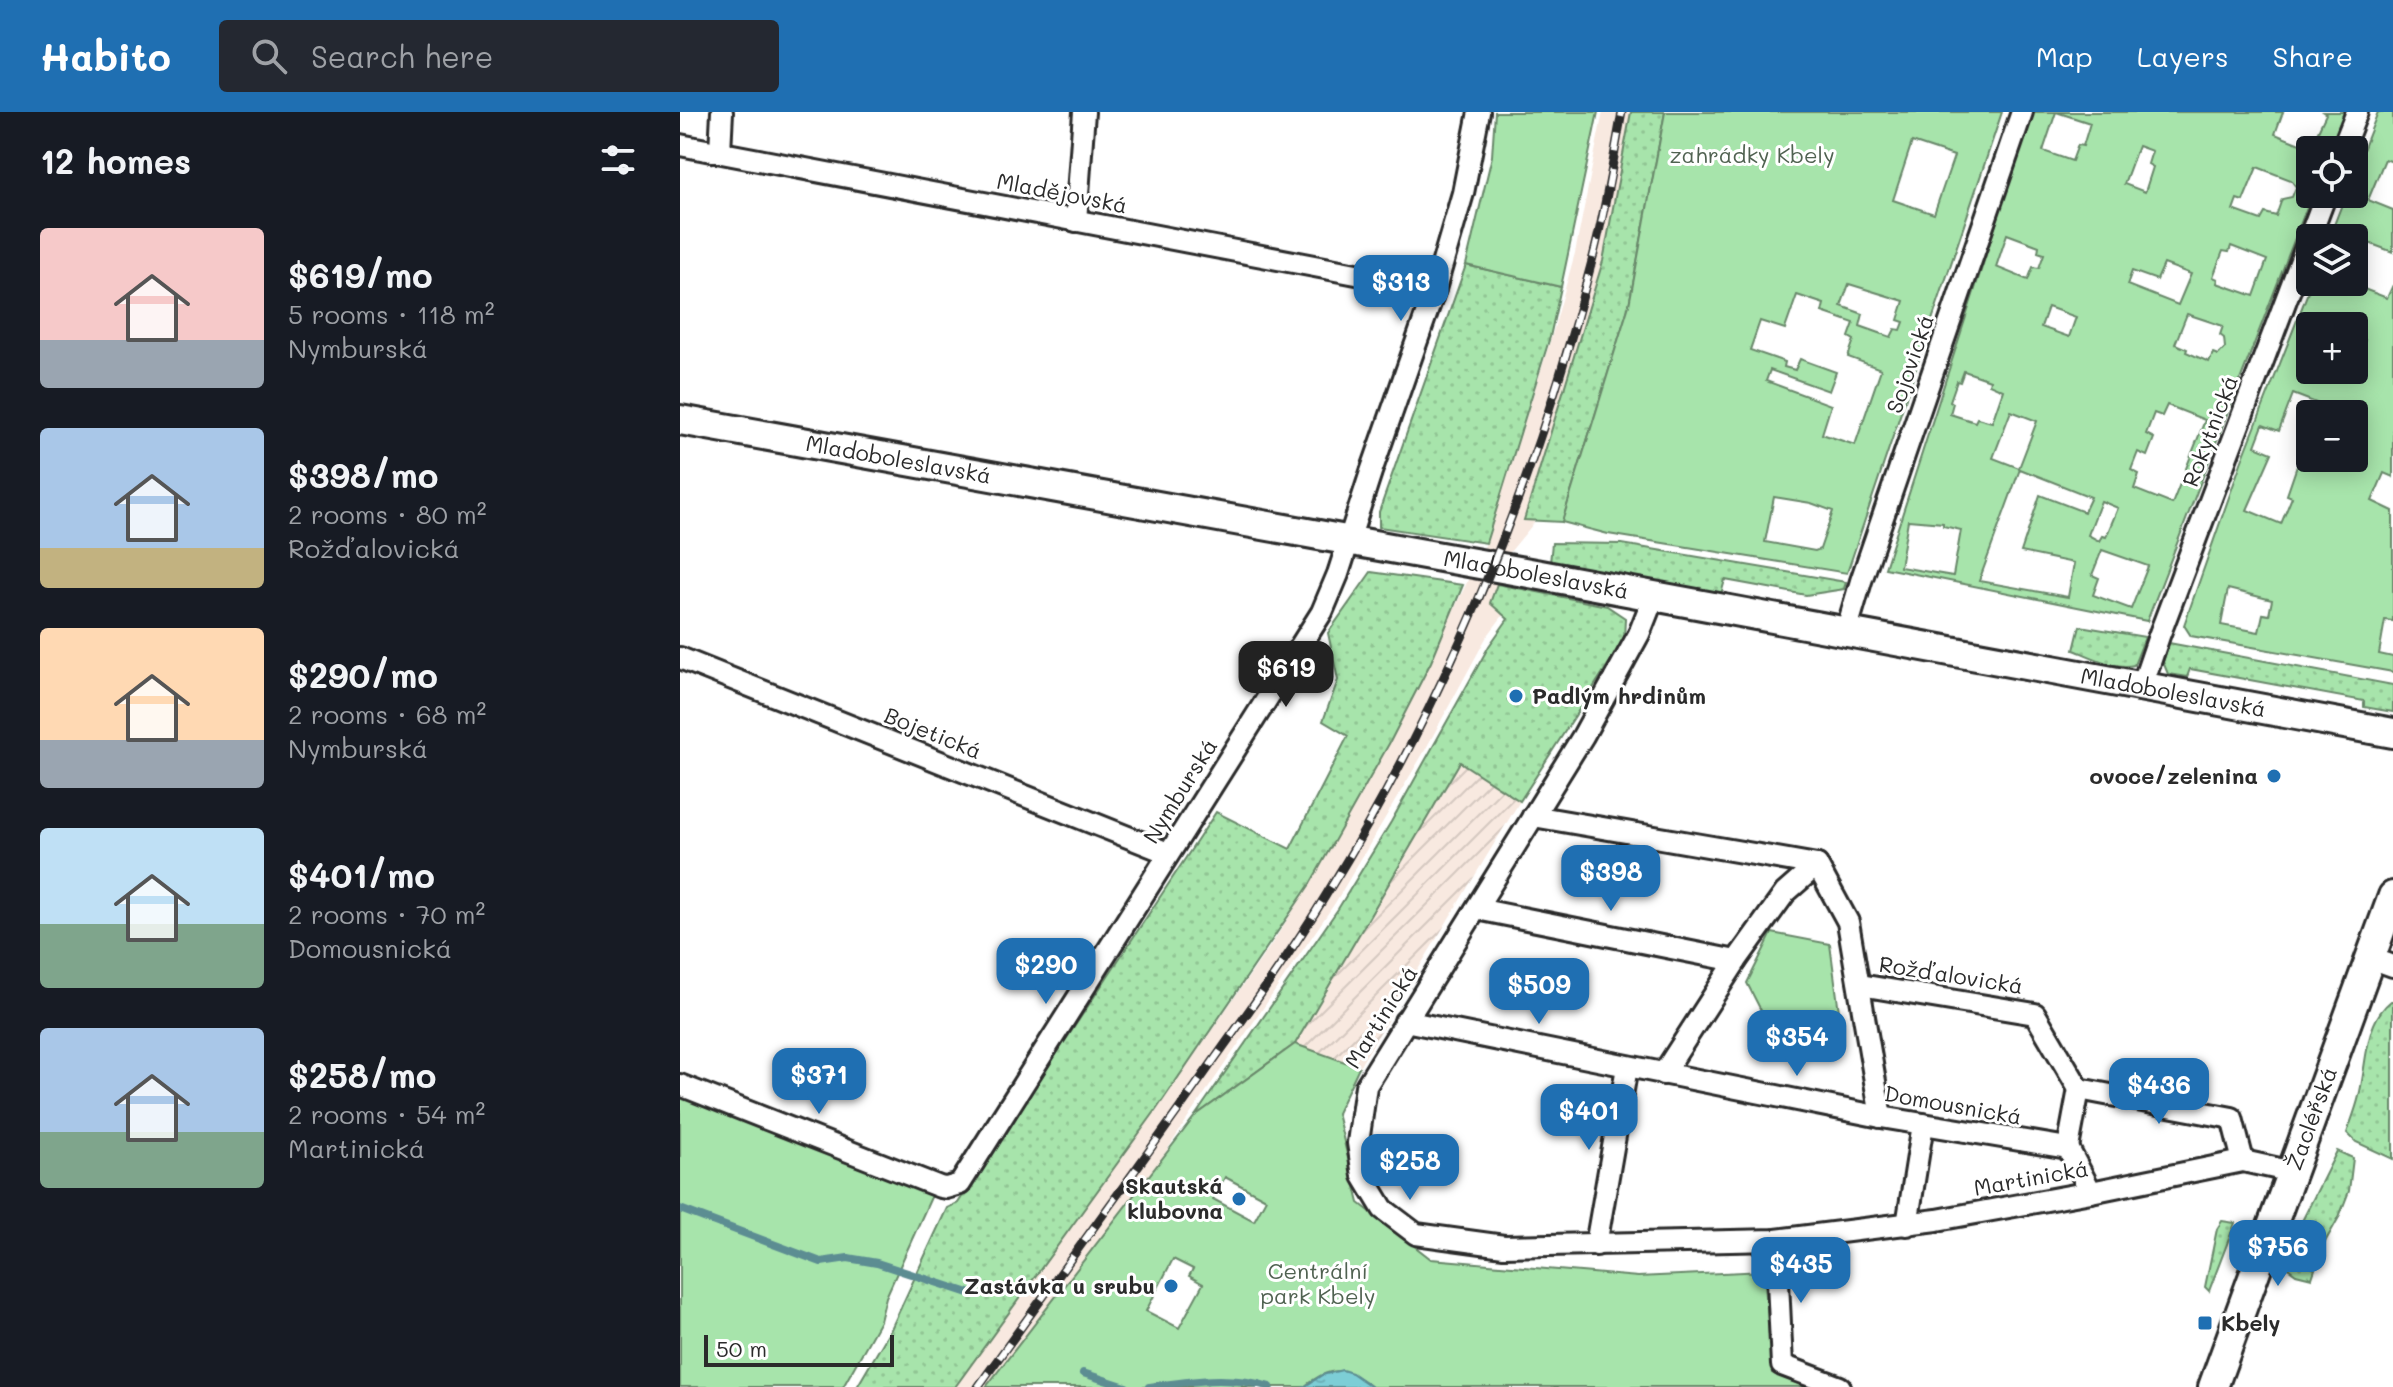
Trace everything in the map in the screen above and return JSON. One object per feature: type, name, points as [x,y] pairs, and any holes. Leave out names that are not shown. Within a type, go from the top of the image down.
[{"type":"main road","name":"Mladoboleslavská","points":[[680,420],[2393,733]]},
{"type":"main road","name":"Žacléřská","points":[[2213,1387],[2293,1172],[2382,962],[2393,896]]},
{"type":"street","points":[[720,151],[722,112]]},
{"type":"street","points":[[1076,221],[1084,112]]},
{"type":"street","name":"Nymburská","points":[[680,1085],[946,1188],[960,1184],[1322,612],[1333,588],[1435,289],[1463,193],[1479,112]]},
{"type":"street","name":"Sojovická","points":[[1846,632],[2022,112]]},
{"type":"street","points":[[2348,136],[2357,112]]},
{"type":"street","name":"Mladějovská","points":[[680,145],[1435,289]]},
{"type":"street","name":"Rokytnická","points":[[2142,686],[2321,208]]},
{"type":"street","name":"Martinická","points":[[1654,596],[1639,634],[1583,736],[1366,1086],[1358,1143],[1363,1176],[1383,1209],[1416,1234],[1504,1246],[1776,1240],[1907,1225],[2243,1161],[2293,1172]]},
{"type":"street","name":"Bojetická","points":[[680,658],[1168,853]]},
{"type":"street","points":[[1533,816],[1817,865]]},
{"type":"street","points":[[1663,1074],[1736,961],[1785,893],[1817,865]]},
{"type":"street","points":[[1817,865],[1848,922],[1881,1117]]},
{"type":"street","points":[[1477,909],[1736,961]]},
{"type":"street","name":"Rožďalovická","points":[[1860,985],[2035,1014],[2079,1089]]},
{"type":"street","name":"Domousnická","points":[[1405,1021],[1881,1117],[2068,1148]]},
{"type":"street","points":[[1596,1245],[1627,1067]]},
{"type":"street","points":[[2091,1192],[2068,1148],[2079,1089],[2232,1118],[2243,1161]]},
{"type":"street","points":[[1907,1225],[1923,1124]]},
{"type":"street","points":[[1776,1240],[1782,1365],[1840,1387]]},
{"type":"shaded area","points":[[1603,112],[1642,112],[1542,507],[1533,524],[1510,552],[1490,602],[1504,614],[1486,638],[1424,752],[1335,903],[1103,1248],[1002,1387],[955,1387],[1156,1110],[1273,942],[1310,884],[1390,742],[1486,543],[1575,253]]},
{"type":"shaded area","points":[[1461,762],[1520,801],[1359,1067],[1295,1044]]},
{"type":"green space","points":[[1495,112],[1598,112],[1561,287],[1466,265],[1492,156]]},
{"type":"green space","points":[[1631,112],[1665,112],[1629,305],[1562,522],[1524,520],[1603,261]]},
{"type":"green space","name":"zahrádky Kbely","points":[[1665,112],[2002,112],[1847,573],[1608,534],[1562,522],[1629,305]],"holes":[[[1912,142],[1954,156],[1934,214],[1893,200]],[[1849,284],[1904,301],[1898,320],[1904,322],[1901,330],[1895,329],[1891,337],[1860,326],[1863,314],[1841,306]],[[1797,295],[1824,304],[1822,312],[1854,323],[1849,337],[1854,340],[1848,357],[1881,369],[1855,445],[1822,434],[1831,405],[1766,381],[1770,370],[1829,391],[1836,372],[1800,359],[1795,370],[1784,367],[1785,362],[1750,350],[1760,321],[1785,329]],[[1774,497],[1811,503],[1833,511],[1820,549],[1815,551],[1765,542]]]},
{"type":"green space","points":[[2032,112],[2056,112],[2283,112],[2275,134],[2296,142],[2296,187],[2296,208],[2307,208],[2300,224],[2296,224],[2296,235],[2147,621],[1885,568]],"holes":[[[2056,112],[2090,123],[2083,146],[2078,145],[2072,161],[2043,151]],[[2138,146],[2152,151],[2148,164],[2153,167],[2145,192],[2124,184]],[[2257,167],[2291,180],[2296,187],[2292,197],[2282,199],[2276,216],[2265,213],[2261,220],[2233,210],[2237,199],[2243,201]],[[2007,234],[2039,246],[2038,252],[2044,254],[2039,268],[2033,267],[2028,280],[1996,267]],[[2231,246],[2267,260],[2254,296],[2217,283],[2218,279],[2213,277],[2223,251],[2229,252]],[[2164,264],[2191,274],[2178,305],[2127,285],[2132,271],[2157,280]],[[2048,307],[2076,317],[2069,337],[2041,327]],[[2187,314],[2223,326],[2220,335],[2224,338],[2225,348],[2218,355],[2213,353],[2209,362],[2186,352],[2187,349],[2175,344]],[[1964,371],[1990,380],[1989,384],[2003,390],[1992,422],[1977,418],[1975,422],[1950,414],[1953,403],[1950,401],[1957,381],[1960,382]],[[2167,405],[2205,420],[2172,504],[2134,489],[2139,474],[2131,470],[2138,452],[2147,456],[2154,438],[2146,434],[2154,413],[2162,416]],[[2011,411],[2037,421],[2019,468],[1993,458]],[[2020,469],[2091,497],[2084,512],[2040,495],[2021,552],[2074,563],[2068,597],[1979,581]],[[2101,501],[2118,508],[2106,537],[2102,536],[2099,541],[2088,535]],[[1908,520],[1943,523],[1943,526],[1961,530],[1953,576],[1900,567]],[[2102,550],[2148,566],[2131,609],[2093,595],[2099,578],[2092,575]]]},
{"type":"green space","points":[[2323,112],[2344,112],[2335,136],[2316,136],[2326,114]]},
{"type":"green space","points":[[2378,112],[2393,112],[2393,162],[2385,159],[2368,200],[2368,137]]},
{"type":"green space","points":[[2368,200],[2393,210],[2393,252],[2368,243],[2368,224],[2334,224],[2341,208],[2368,208]]},
{"type":"green space","points":[[1466,265],[1561,287],[1550,337],[1486,543],[1379,527],[1379,512]]},
{"type":"green space","points":[[2393,285],[2393,477],[2384,473],[2372,501],[2393,511],[2393,621],[2385,620],[2379,654],[2393,657],[2393,672],[2191,636],[2184,625],[2241,463],[2296,323],[2296,384],[2368,384],[2368,312],[2300,312],[2307,296],[2368,296],[2368,291],[2387,298]],"holes":[[[2228,589],[2272,600],[2269,615],[2263,614],[2259,632],[2221,625]]]},
{"type":"green space","points":[[1552,543],[1622,544],[1846,582],[1844,589],[1806,595],[1725,580],[1721,594],[1550,563]]},
{"type":"green space","points":[[1371,572],[1463,585],[1431,662],[1310,884],[1156,1110],[955,1387],[857,1387],[891,1329],[947,1208],[958,1203],[1216,812],[1290,849],[1348,736],[1323,721],[1338,680],[1328,633]]},
{"type":"green space","points":[[1497,584],[1607,606],[1625,618],[1624,640],[1520,801],[1460,762],[1295,1044],[1195,1116],[1338,909],[1391,822],[1489,646],[1508,619],[1490,603]]},
{"type":"green space","points":[[2080,626],[2145,637],[2134,665],[2111,664],[2074,650]]},
{"type":"green space","points":[[2169,643],[2393,685],[2393,712],[2364,707],[2364,701],[2190,669],[2187,677],[2168,674],[2163,662]]},
{"type":"green space","points":[[1772,933],[1830,944],[1842,1034],[1772,1032],[1747,983]]},
{"type":"green space","points":[[2391,1001],[2393,1159],[2356,1142],[2347,1133],[2359,1096],[2371,1032],[2382,1010]]},
{"type":"green space","name":"Centrální park Kbely","points":[[1295,1044],[1359,1067],[1337,1113],[1359,1203],[1431,1259],[1638,1277],[1764,1271],[1772,1373],[1806,1387],[1372,1387],[1354,1375],[1338,1371],[1322,1375],[1304,1387],[986,1387],[1195,1116]],"holes":[[[1225,1177],[1266,1199],[1254,1221],[1213,1199]],[[1173,1259],[1193,1269],[1189,1276],[1203,1284],[1179,1328],[1146,1311]]]},
{"type":"green space","points":[[680,1095],[932,1195],[886,1297],[880,1321],[843,1387],[680,1387]]},
{"type":"green space","points":[[2337,1151],[2353,1158],[2349,1191],[2339,1217],[2311,1267],[2315,1269],[2312,1278],[2296,1274],[2285,1266],[2283,1259]]},
{"type":"green space","points":[[2222,1221],[2235,1223],[2209,1291],[2205,1287],[2217,1229]]},
{"type":"water","points":[[1342,1370],[1372,1387],[1304,1387],[1322,1375]]},
{"type":"waterway","points":[[680,1209],[821,1262],[848,1258],[877,1263],[972,1294]]},
{"type":"waterway","points":[[1083,1373],[1126,1387]]},
{"type":"waterway","points":[[1149,1387],[1225,1380],[1270,1387]]},
{"type":"railway","points":[[978,1387],[1286,957],[1370,821],[1411,745],[1483,588],[1543,427],[1597,243],[1622,112]]},
{"type":"place","name":"Padlým hrdinům","points":[[1516,696]]},
{"type":"place","name":"ovoce/zelenina","points":[[2274,776]]},
{"type":"place","name":"Skautská klubovna","points":[[1239,1199]]},
{"type":"place","name":"Zastávka u srubu","points":[[1171,1286]]},
{"type":"place","name":"Kbely","points":[[2205,1323]]}]
